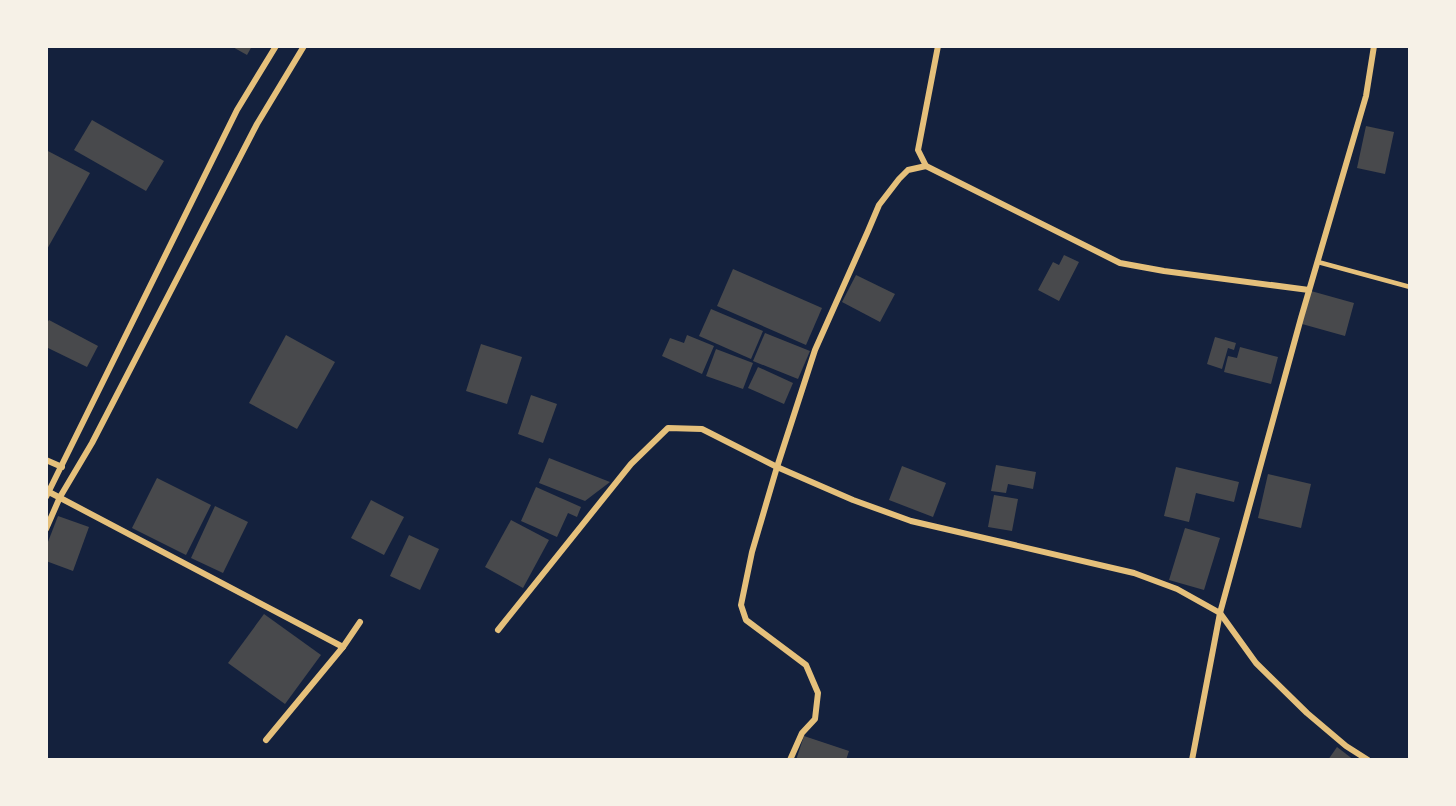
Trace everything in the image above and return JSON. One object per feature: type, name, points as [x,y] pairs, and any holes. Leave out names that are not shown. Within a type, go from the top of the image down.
[{"type":"street","points":[[276,46],[237,110],[48,494],[60,497],[343,647]]},
{"type":"street","points":[[46,529],[60,497],[92,443],[257,124],[304,46]]},
{"type":"street","points":[[938,46],[918,150],[926,166],[1120,262],[1164,271],[1309,290]]},
{"type":"street","points":[[1192,759],[1220,613],[1309,290],[1366,96],[1374,46]]},
{"type":"street","points":[[790,759],[802,733],[815,719],[818,693],[806,665],[746,620],[741,605],[752,552],[815,350],[879,205],[908,170],[926,166]]},
{"type":"street","points":[[498,630],[631,464],[668,428],[702,429],[777,467],[853,500],[912,521],[1134,573],[1177,589],[1220,613],[1256,663],[1323,727],[1346,746],[1368,759]]},
{"type":"street","points":[[46,460],[62,467]]},
{"type":"street","points":[[266,740],[343,647],[360,622]]},
{"type":"lane","points":[[1318,262],[1410,287]]},
{"type":"building","points":[[231,46],[252,46],[247,55]]},
{"type":"building","points":[[92,120],[164,161],[146,191],[74,150]]},
{"type":"building","points":[[1366,126],[1394,132],[1385,174],[1357,168]]},
{"type":"building","points":[[46,150],[90,173],[46,251]]},
{"type":"building","points":[[1064,255],[1079,262],[1059,301],[1038,290],[1053,262],[1059,265]]},
{"type":"building","points":[[733,269],[822,308],[806,345],[717,306]]},
{"type":"building","points":[[856,275],[895,294],[880,322],[842,302]]},
{"type":"building","points":[[1311,291],[1354,303],[1345,336],[1302,324]]},
{"type":"building","points":[[711,309],[763,331],[751,359],[699,336]]},
{"type":"building","points":[[49,320],[98,346],[87,367],[46,347],[46,324]]},
{"type":"building","points":[[765,333],[810,351],[798,379],[753,361]]},
{"type":"building","points":[[286,335],[335,362],[297,429],[249,403]]},
{"type":"building","points":[[687,335],[714,346],[702,374],[662,356],[670,338],[684,343]]},
{"type":"building","points":[[1215,337],[1236,343],[1234,350],[1228,348],[1222,369],[1207,364]]},
{"type":"building","points":[[481,344],[522,357],[507,404],[466,391]]},
{"type":"building","points":[[1240,347],[1278,357],[1271,384],[1224,372],[1228,356],[1237,358]]},
{"type":"building","points":[[716,349],[753,363],[743,389],[706,376]]},
{"type":"building","points":[[758,367],[793,383],[784,404],[748,388]]},
{"type":"building","points":[[531,395],[557,404],[543,443],[518,434]]},
{"type":"building","points":[[549,458],[610,482],[585,501],[539,483]]},
{"type":"building","points":[[996,465],[1036,472],[1033,489],[1008,484],[1006,493],[991,491]]},
{"type":"building","points":[[902,466],[946,483],[933,517],[889,500]]},
{"type":"building","points":[[1176,467],[1239,482],[1234,502],[1196,493],[1189,522],[1164,516]]},
{"type":"building","points":[[1268,474],[1311,484],[1301,528],[1258,518]]},
{"type":"building","points":[[157,478],[211,505],[186,555],[132,528]]},
{"type":"building","points":[[536,487],[581,507],[577,517],[568,513],[557,537],[521,521]]},
{"type":"building","points":[[994,495],[1018,499],[1012,531],[988,527]]},
{"type":"building","points":[[371,500],[404,517],[384,555],[351,538]]},
{"type":"building","points":[[215,506],[248,522],[223,573],[191,558]]},
{"type":"building","points":[[58,516],[89,527],[73,571],[46,561],[46,547]]},
{"type":"building","points":[[511,520],[549,540],[523,588],[485,567]]},
{"type":"building","points":[[1185,528],[1220,538],[1204,590],[1169,580]]},
{"type":"building","points":[[409,535],[439,549],[420,590],[390,576]]},
{"type":"building","points":[[264,614],[321,655],[285,704],[228,663]]},
{"type":"building","points":[[804,736],[849,751],[846,760],[796,760]]},
{"type":"building","points":[[1337,747],[1354,760],[1328,760]]}]
